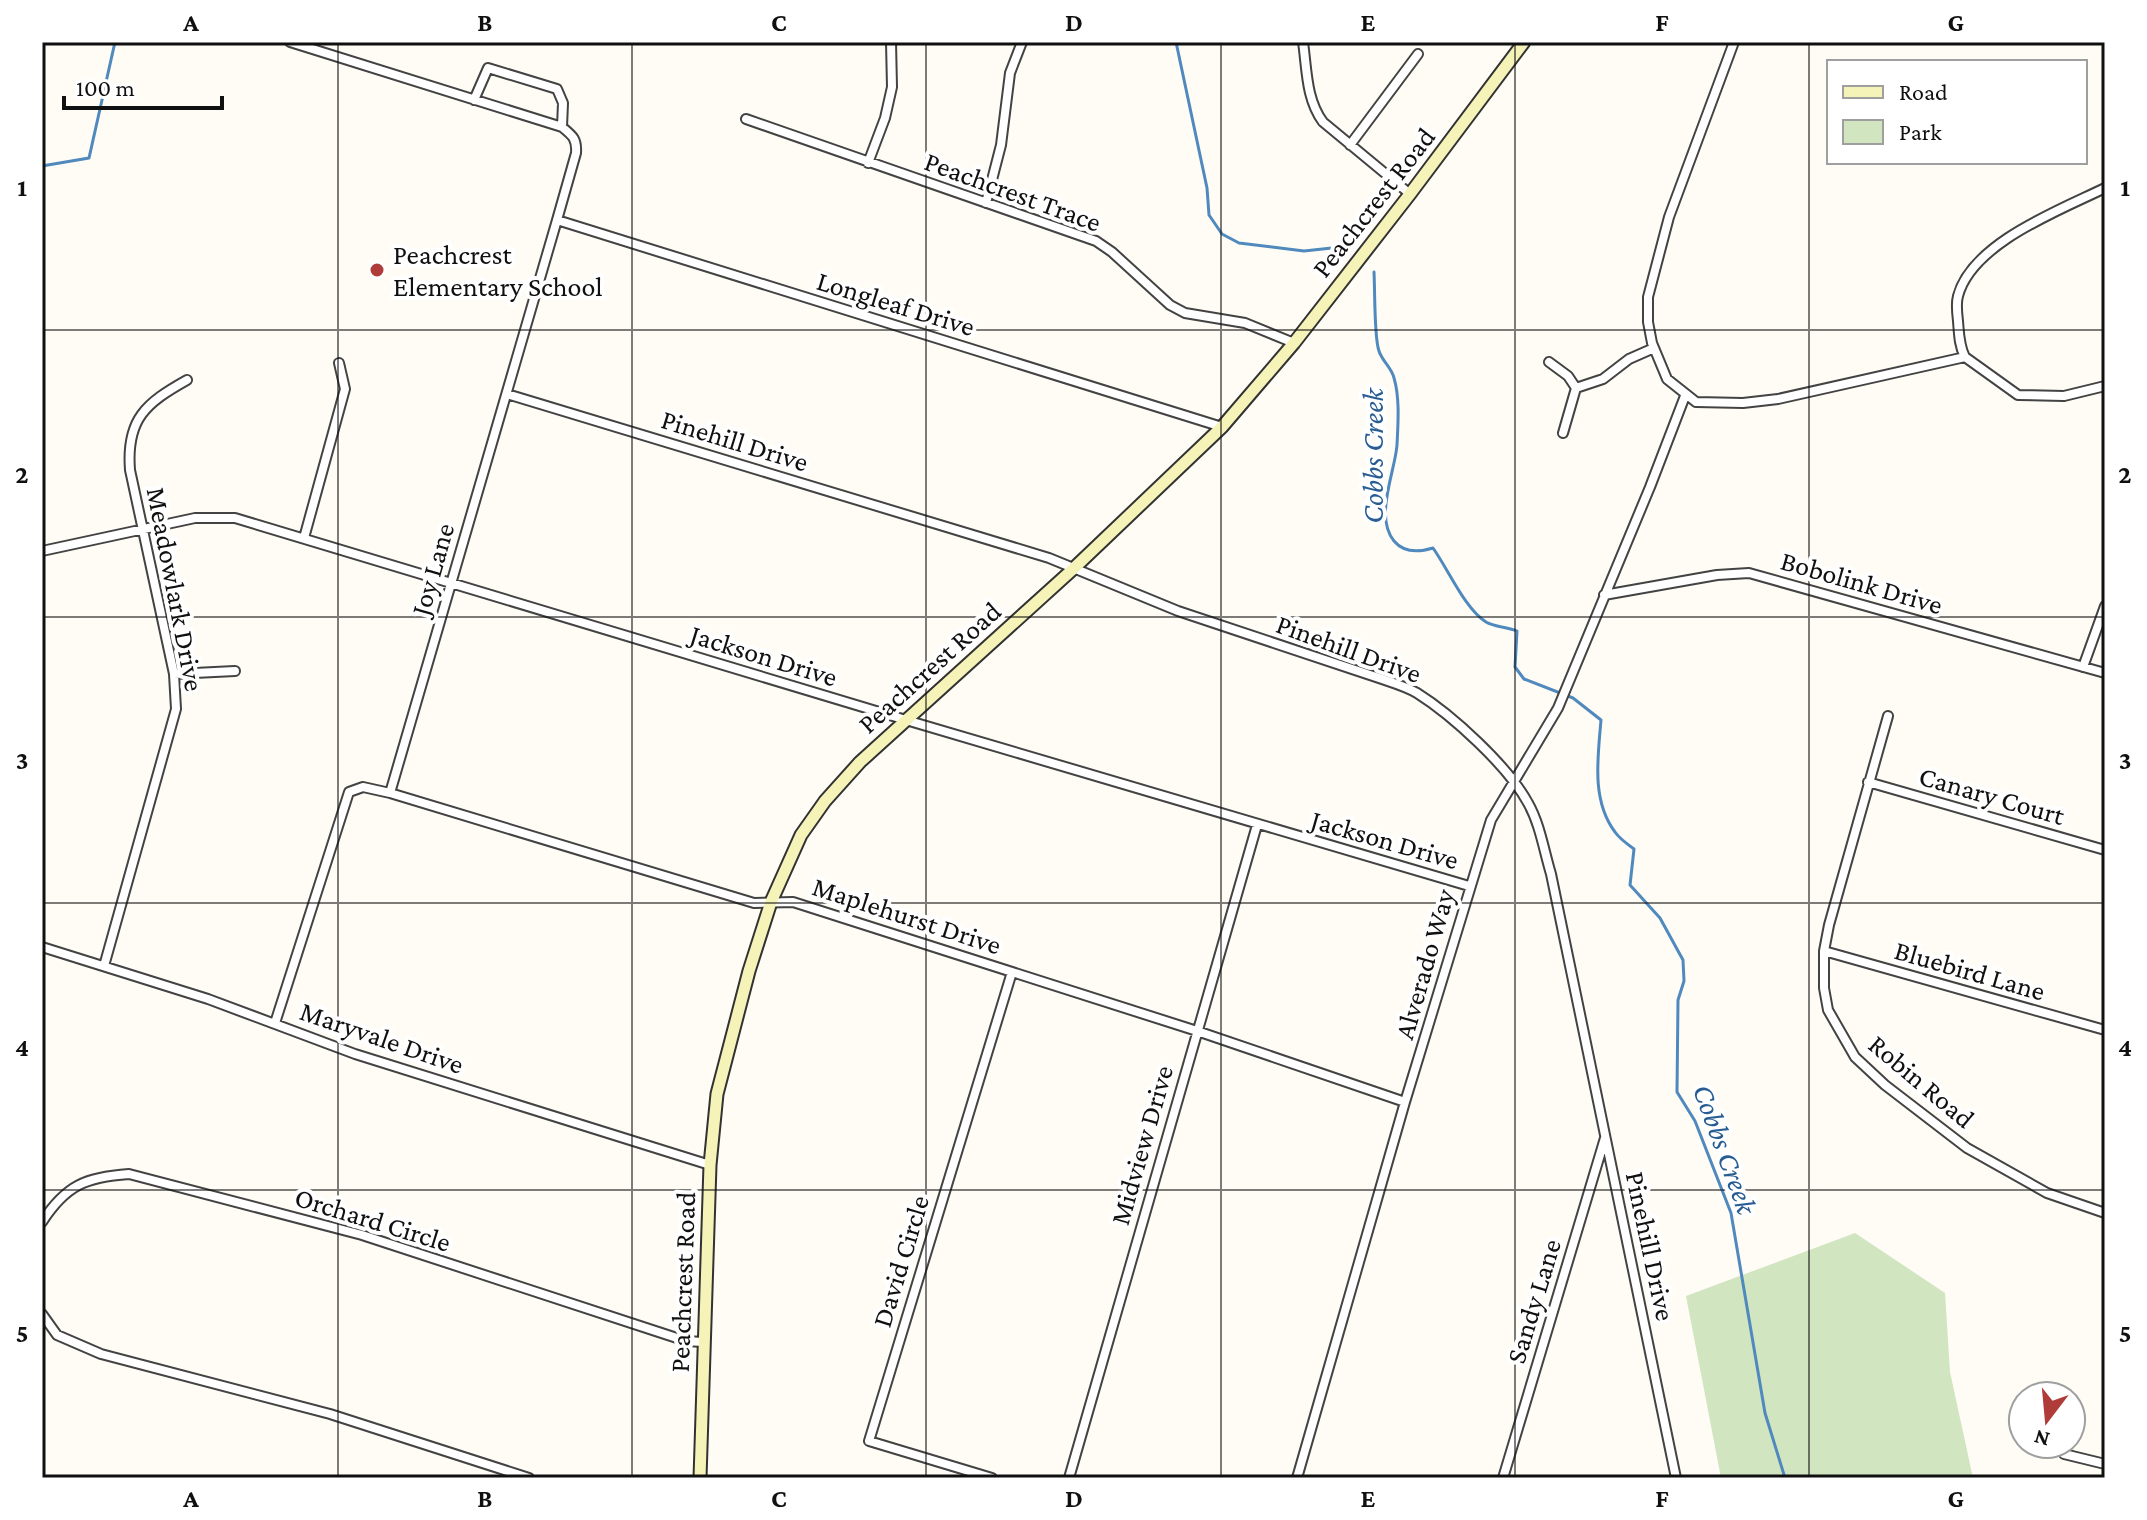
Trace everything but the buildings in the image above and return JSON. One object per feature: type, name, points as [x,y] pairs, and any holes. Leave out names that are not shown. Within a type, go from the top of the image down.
[{"type":"street","points":[[290,42],[562,127]]},
{"type":"street","points":[[868,163],[885,118],[892,87],[891,42]]},
{"type":"street","points":[[986,203],[1001,145],[1010,73],[1022,42]]},
{"type":"street","points":[[1303,42],[1315,112],[1410,194]]},
{"type":"street","name":"Peachcrest Road","points":[[700,1478],[710,1165],[717,1094],[749,971],[771,902],[801,835],[825,801],[860,762],[1072,570],[1222,427],[1294,343],[1524,42]]},
{"type":"street","points":[[1734,42],[1669,217],[1648,297],[1648,322],[1654,348],[1667,379],[1696,402],[1778,399],[1965,357]]},
{"type":"street","points":[[1350,145],[1418,54]]},
{"type":"street","name":"Joy Lane","points":[[390,793],[576,153],[575,137],[562,127],[564,111],[557,89],[488,68],[474,100]]},
{"type":"street","name":"Peachcrest Trace","points":[[746,119],[1096,241],[1170,305],[1185,313],[1245,323],[1294,343]]},
{"type":"street","points":[[2105,188],[2020,231],[1991,251],[1970,272],[1958,296],[1959,337],[1965,357],[2018,395],[2064,396],[2105,386]]},
{"type":"street","name":"Longleaf Drive","points":[[557,220],[1222,427]]},
{"type":"street","points":[[1576,388],[1603,379],[1629,359],[1654,348]]},
{"type":"street","points":[[1549,362],[1568,376],[1576,388],[1563,433]]},
{"type":"street","points":[[304,538],[345,389],[339,363]]},
{"type":"street","name":"Meadowlark Drive","points":[[104,966],[176,709],[174,674],[130,470],[131,435],[137,419],[149,404],[187,380]]},
{"type":"street","name":"Pinehill Drive","points":[[507,394],[1049,558],[1178,611],[1415,692],[1453,719],[1513,780],[1532,813],[1551,874],[1676,1478]]},
{"type":"street","name":"Alverado Way","points":[[1297,1478],[1405,1102],[1491,820],[1558,708],[1685,396]]},
{"type":"street","name":"Jackson Drive","points":[[42,551],[195,518],[235,518],[1469,886]]},
{"type":"street","name":"Bobolink Drive","points":[[1604,595],[1717,575],[1749,573],[2105,673]]},
{"type":"street","points":[[2083,667],[2105,606]]},
{"type":"street","points":[[174,674],[235,671]]},
{"type":"street","name":"Robin Road","points":[[1888,716],[1824,951],[1824,988],[1828,1010],[1855,1057],[1885,1085],[1967,1148],[2047,1193],[2105,1213]]},
{"type":"street","name":"Canary Court","points":[[1868,782],[2105,850]]},
{"type":"street","points":[[275,1023],[349,792],[363,787],[390,793]]},
{"type":"street","name":"Maplehurst Drive","points":[[390,793],[754,903],[793,902],[1197,1031],[1405,1102]]},
{"type":"street","name":"Midview Drive","points":[[1069,1478],[1257,825]]},
{"type":"street","name":"Maryvale Drive","points":[[42,947],[275,1023],[355,1054],[710,1165]]},
{"type":"street","name":"Bluebird Lane","points":[[1824,951],[2105,1030]]},
{"type":"street","name":"David Circle","points":[[992,1478],[869,1441],[1012,972]]},
{"type":"street","name":"Sandy Lane","points":[[1503,1478],[1606,1137]]},
{"type":"street","name":"Orchard Circle","points":[[42,1222],[53,1204],[75,1185],[106,1176],[129,1174],[362,1235],[686,1341],[703,1342]]},
{"type":"street","points":[[42,1314],[57,1335],[101,1354],[330,1414],[529,1478]]},
{"type":"green space","points":[[1855,1233],[1945,1293],[1950,1372],[1973,1478],[1721,1478],[1686,1296]]},
{"type":"waterway","points":[[42,166],[89,158],[115,42]]},
{"type":"waterway","name":"Cobbs Creek","points":[[1176,42],[1207,188],[1209,215],[1222,234],[1239,243],[1304,251],[1341,247]]},
{"type":"waterway","name":"Cobbs Creek","points":[[1374,272],[1377,345],[1393,374],[1398,402],[1397,445],[1387,494],[1388,531],[1394,541],[1407,550],[1433,548],[1478,616],[1489,624],[1517,631],[1515,667],[1524,679],[1573,698],[1601,720],[1598,778],[1602,806],[1615,832],[1634,849],[1630,885],[1660,918],[1683,960],[1684,981],[1678,1000],[1677,1092],[1695,1121],[1731,1213],[1765,1413],[1785,1478]]},
{"type":"place","name":"Peachcrest Elementary School","points":[[377,270]]}]
